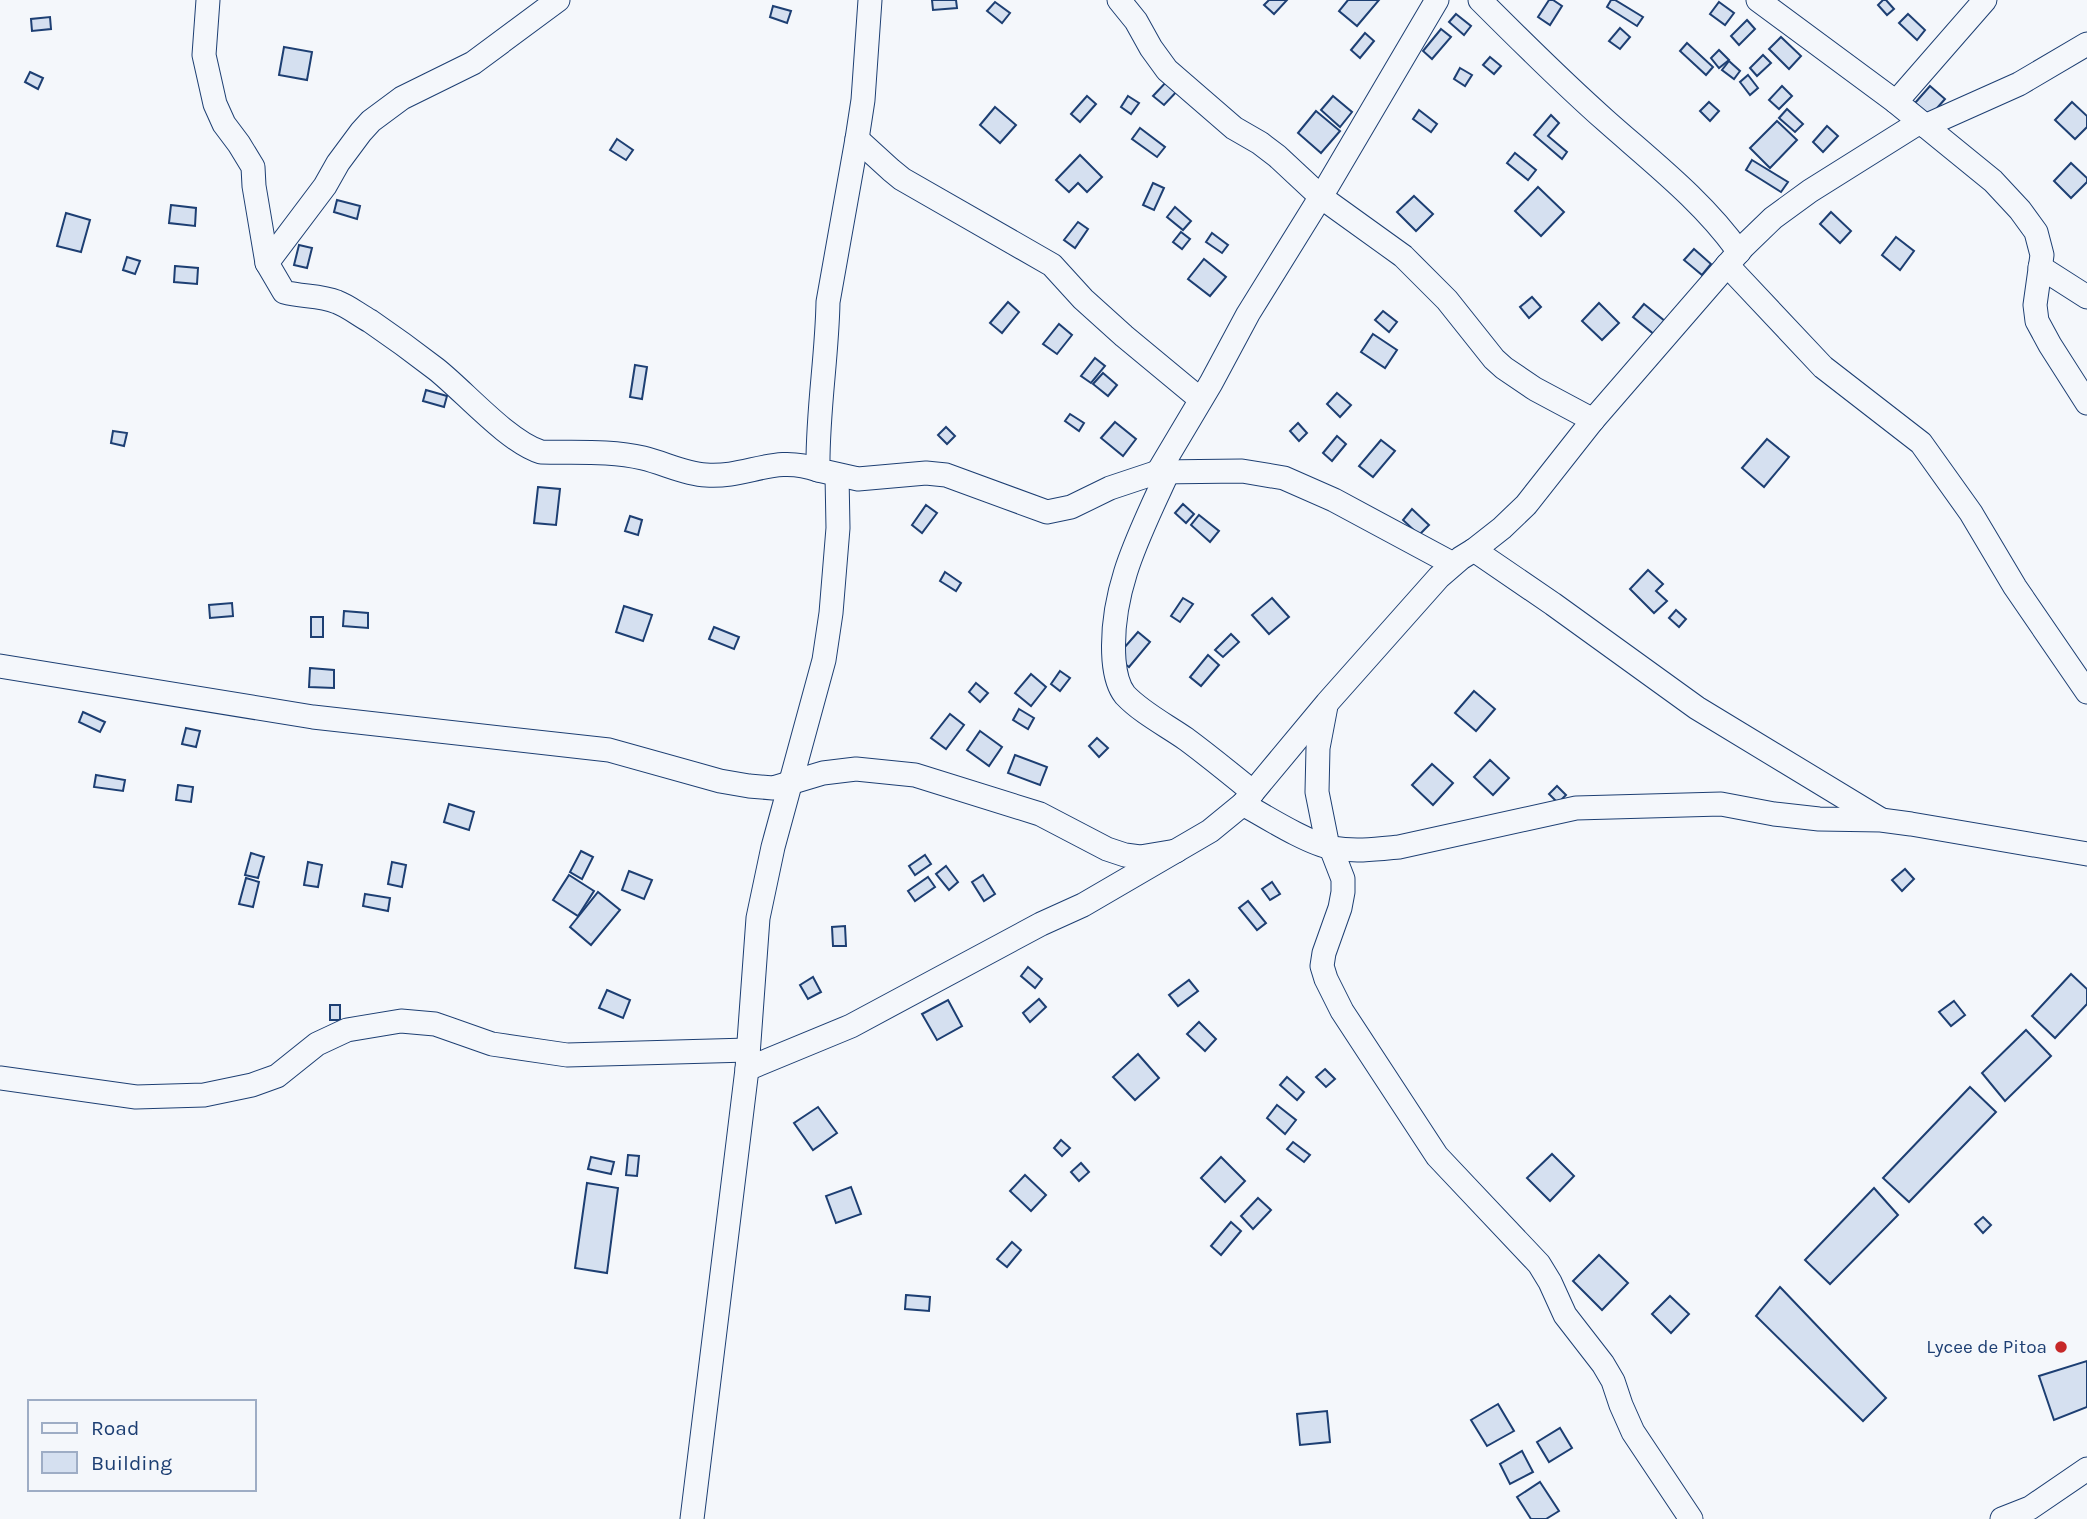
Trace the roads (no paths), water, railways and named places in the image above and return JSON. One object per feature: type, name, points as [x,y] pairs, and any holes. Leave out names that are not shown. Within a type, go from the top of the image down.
[{"type":"street","points":[[208,0],[204,55],[215,104],[224,124],[253,167],[267,264],[284,292],[338,302],[402,342],[529,449],[541,452],[620,454],[705,475],[726,475],[783,463],[802,464],[858,480],[926,473],[946,475],[1047,512],[1071,507],[1110,488],[1163,472],[1242,471],[1284,478],[1334,500],[1453,564]]},
{"type":"street","points":[[267,264],[325,186],[360,132],[371,121],[401,98],[473,63],[558,0]]},
{"type":"street","points":[[692,1519],[747,1059],[758,918],[773,847],[824,660],[831,613],[838,528],[817,438],[828,302],[863,100],[870,0]]},
{"type":"street","points":[[1119,0],[1167,70],[1234,128],[1277,156],[1321,197],[1403,256],[1447,300],[1504,368],[1535,389],[1593,420]]},
{"type":"street","points":[[1437,0],[1321,197],[1248,314],[1163,472],[1133,548],[1115,608],[1115,676],[1124,693],[1144,711],[1195,746],[1248,798],[1288,829],[1329,847],[1372,850],[1399,846],[1576,808],[1721,803],[1774,814],[1819,819],[1881,820],[2087,854]]},
{"type":"street","points":[[1480,0],[1555,76],[1701,206],[1724,231],[1733,259],[1823,367],[1921,443],[1971,513],[2015,587],[2087,692]]},
{"type":"street","points":[[1758,0],[1923,124],[1993,181],[2020,210],[2036,232],[2042,255],[2035,304],[2037,321],[2049,345],[2087,403]]},
{"type":"street","points":[[1896,103],[1986,0]]},
{"type":"street","points":[[0,1078],[136,1097],[204,1094],[252,1086],[277,1076],[317,1044],[347,1030],[401,1021],[435,1024],[492,1044],[567,1055],[747,1059],[851,1026],[1041,924],[1083,905],[1210,831],[1248,798],[1327,703],[1439,577],[1502,528],[1525,505],[1593,420],[1733,259],[1773,218],[1810,191],[1923,124],[2018,84],[2087,44]]},
{"type":"street","points":[[857,139],[902,178],[1052,265],[1083,299],[1200,399]]},
{"type":"street","points":[[2040,267],[2087,297]]},
{"type":"street","points":[[1474,550],[1697,708],[1881,820]]},
{"type":"street","points":[[0,666],[313,717],[609,750],[729,783],[773,788],[823,773],[856,769],[915,775],[1040,814],[1125,856],[1140,857],[1176,851]]},
{"type":"street","points":[[1327,703],[1318,748],[1317,792],[1329,847],[1343,879],[1343,892],[1324,953],[1322,966],[1326,979],[1342,1011],[1437,1156],[1539,1264],[1565,1315],[1603,1363],[1633,1432],[1691,1519]]},
{"type":"street","points":[[2002,1519],[2030,1508],[2087,1469]]},
{"type":"place","name":"Lycee de Pitoa","points":[[2061,1347]]}]
